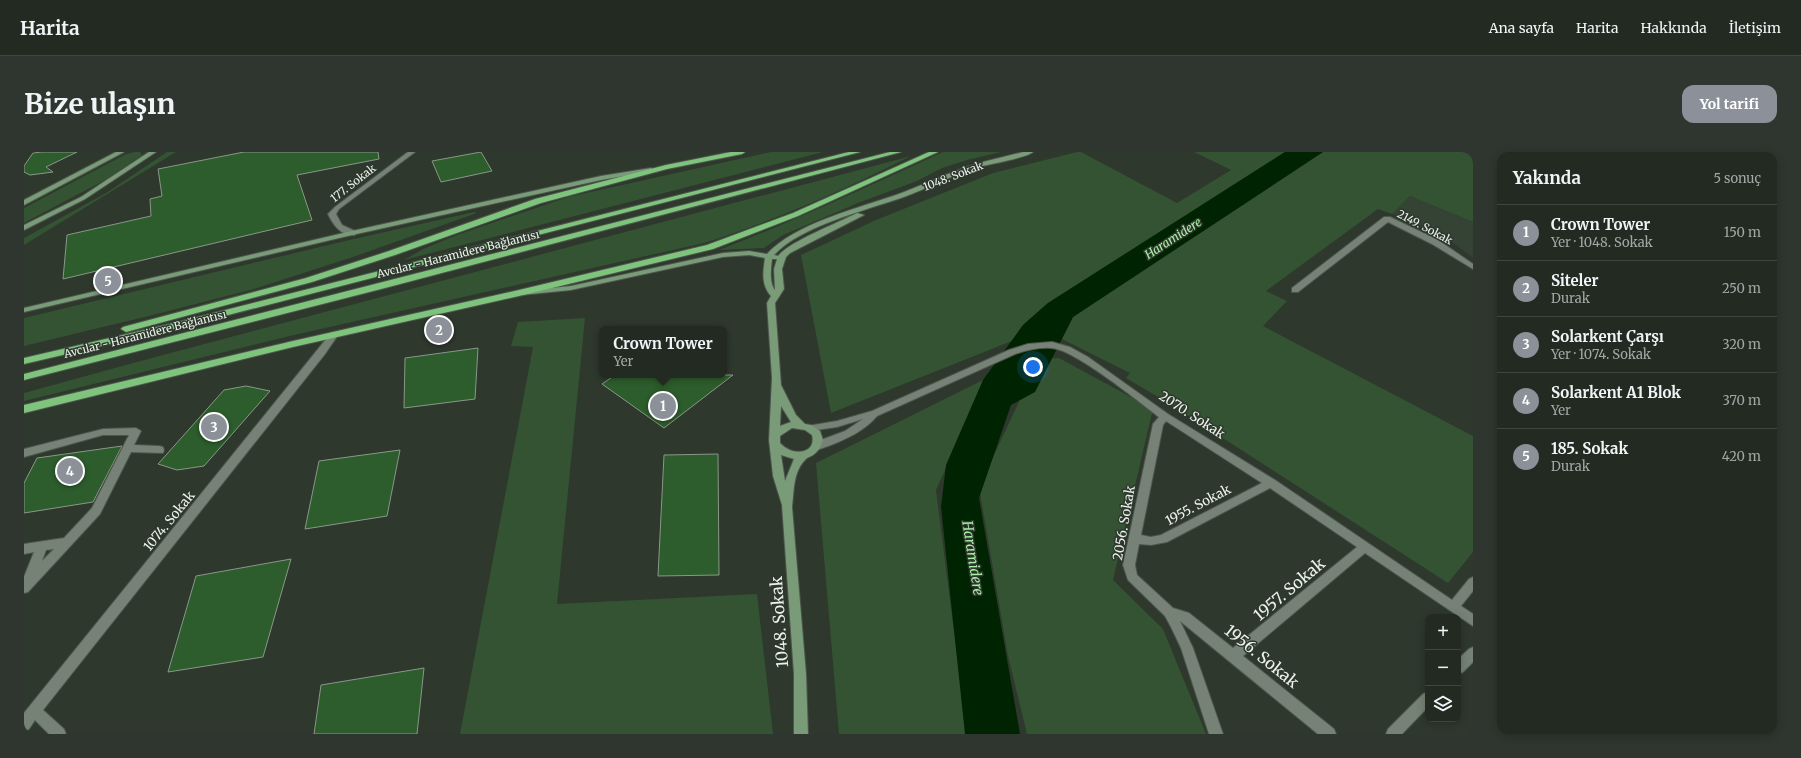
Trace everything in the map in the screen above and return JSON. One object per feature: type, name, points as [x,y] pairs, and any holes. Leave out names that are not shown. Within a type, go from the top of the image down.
[{"type":"highway","points":[[53,354],[84,341],[276,290],[346,268],[538,201],[666,167],[742,152]]},
{"type":"highway","name":"Avcılar - Haramidere Bağlantısı","points":[[24,361],[175,326],[857,152]]},
{"type":"highway","name":"Avcılar - Haramidere Bağlantısı","points":[[24,377],[898,152]]},
{"type":"highway","points":[[24,409],[334,334],[687,254],[730,241],[935,152]]},
{"type":"main road","points":[[24,203],[121,152]]},
{"type":"main road","points":[[24,228],[83,198],[146,155],[153,152]]},
{"type":"main road","name":"1048. Sokak","points":[[900,196],[972,168],[1030,152]]},
{"type":"main road","points":[[24,310],[352,233],[594,180],[666,167]]},
{"type":"main road","points":[[775,295],[769,289],[767,265],[769,256],[782,243],[829,220],[900,196]]},
{"type":"main road","points":[[787,507],[778,476],[775,440],[777,378],[771,303],[780,289],[778,268],[782,256],[787,251],[807,240],[900,196]]},
{"type":"main road","points":[[519,293],[571,288],[723,255],[749,253],[782,256]]},
{"type":"main road","points":[[777,378],[784,405],[791,416],[816,434],[819,440],[817,446],[812,452],[803,456],[793,456],[783,453],[776,447],[776,433],[782,428],[791,425],[806,427]]},
{"type":"main road","points":[[787,507],[789,482],[793,468],[803,456]]},
{"type":"main road","name":"1048. Sokak","points":[[787,507],[800,674],[801,734]]},
{"type":"street","name":"177. Sokak","points":[[352,233],[344,230],[336,223],[332,214],[334,211],[412,152]]},
{"type":"street","name":"2149. Sokak","points":[[1295,290],[1387,219],[1435,242],[1473,267]]},
{"type":"street","name":"1074. Sokak","points":[[24,724],[322,352],[334,334]]},
{"type":"street","name":"2070. Sokak","points":[[874,414],[1012,352],[1028,347],[1052,345],[1067,349],[1085,359],[1165,416],[1271,483],[1473,621]]},
{"type":"street","points":[[806,427],[837,424],[874,414]]},
{"type":"street","points":[[817,446],[858,428],[871,420],[874,414]]},
{"type":"street","name":"2056. Sokak","points":[[1165,416],[1158,424],[1129,565],[1132,577],[1169,612],[1187,648],[1216,734]]},
{"type":"street","points":[[24,453],[103,432],[136,431],[96,511],[25,586]]},
{"type":"street","points":[[128,448],[159,450]]},
{"type":"street","name":"1955. Sokak","points":[[1134,539],[1151,541],[1163,539],[1271,483]]},
{"type":"street","points":[[24,549],[68,542]]},
{"type":"street","points":[[25,586],[42,546]]},
{"type":"street","name":"1957. Sokak","points":[[1234,655],[1364,547]]},
{"type":"street","points":[[1453,607],[1473,582]]},
{"type":"street","name":"1956. Sokak","points":[[1169,612],[1186,617],[1329,734]]},
{"type":"street","points":[[1461,665],[1473,653]]},
{"type":"street","points":[[1393,734],[1425,701]]},
{"type":"street","points":[[35,711],[59,734]]},
{"type":"shaded area","points":[[140,152],[142,155],[107,179],[24,223],[24,208],[126,154]]},
{"type":"shaded area","points":[[167,152],[176,152],[24,245],[24,238],[106,193]]},
{"type":"shaded area","points":[[771,152],[823,152],[404,260],[423,249],[457,235],[568,197]]},
{"type":"shaded area","points":[[943,152],[1001,152],[942,168],[917,181],[858,203],[783,235],[764,248],[719,250],[804,215]]},
{"type":"shaded area","points":[[1081,152],[1177,203],[1231,170],[1194,152],[1285,152],[1048,303],[1023,325],[1012,341],[831,413],[801,255],[876,220],[993,173]]},
{"type":"shaded area","points":[[1323,152],[1473,152],[1473,222],[1410,196],[1392,214],[1378,209],[1266,291],[1287,301],[1263,326],[1473,436],[1473,552],[1448,583],[1173,406],[1126,378],[1130,373],[1062,339],[1073,317]]},
{"type":"shaded area","points":[[911,156],[783,215],[704,243],[294,335],[24,401],[24,393]]},
{"type":"shaded area","points":[[1410,196],[1473,222],[1473,258],[1440,233],[1392,214]]},
{"type":"shaded area","points":[[474,212],[477,213],[353,257],[254,289],[24,346],[24,318],[349,240]]},
{"type":"shaded area","points":[[585,318],[557,604],[757,594],[773,734],[460,734],[533,347],[511,346],[518,322]]},
{"type":"shaded area","points":[[1059,358],[1153,409],[1113,580],[1163,629],[1206,734],[1027,734],[1008,656],[979,487],[1039,359]]},
{"type":"shaded area","points":[[987,378],[936,490],[967,734],[839,734],[816,463]]},
{"type":"water","name":"Haramidere","points":[[1285,152],[1323,152],[1073,317],[1035,392],[1011,405],[979,498],[1020,734],[965,734],[941,507],[946,465],[983,380],[1023,325],[1048,303]]},
{"type":"building","points":[[77,152],[46,167],[53,172],[30,175],[24,172],[24,166],[33,153]]},
{"type":"building","points":[[244,152],[378,152],[379,159],[297,175],[312,220],[63,279],[67,235],[151,216],[150,199],[162,196],[158,169]]},
{"type":"building","points":[[481,152],[492,171],[441,182],[432,161]]},
{"type":"building","points":[[478,348],[475,399],[404,408],[405,358]]},
{"type":"building","points":[[727,375],[733,375],[664,428],[602,384],[611,378],[727,378]]},
{"type":"building","points":[[246,386],[270,391],[204,466],[177,470],[158,464],[224,390]]},
{"type":"building","points":[[122,446],[93,502],[24,513],[24,483],[37,458]]},
{"type":"building","points":[[400,450],[387,516],[305,529],[319,461]]},
{"type":"building","points":[[718,454],[719,575],[658,576],[664,455]]},
{"type":"building","points":[[291,559],[263,657],[168,672],[196,576]]},
{"type":"building","points":[[424,668],[417,734],[314,734],[321,685]]},
{"type":"place","name":"185. Sokak","points":[[108,281]]},
{"type":"place","name":"Siteler","points":[[439,330]]},
{"type":"place","name":"Crown Tower","points":[[663,406]]},
{"type":"place","name":"Solarkent Çarşı","points":[[214,427]]},
{"type":"place","name":"Solarkent A1 Blok","points":[[70,471]]}]
